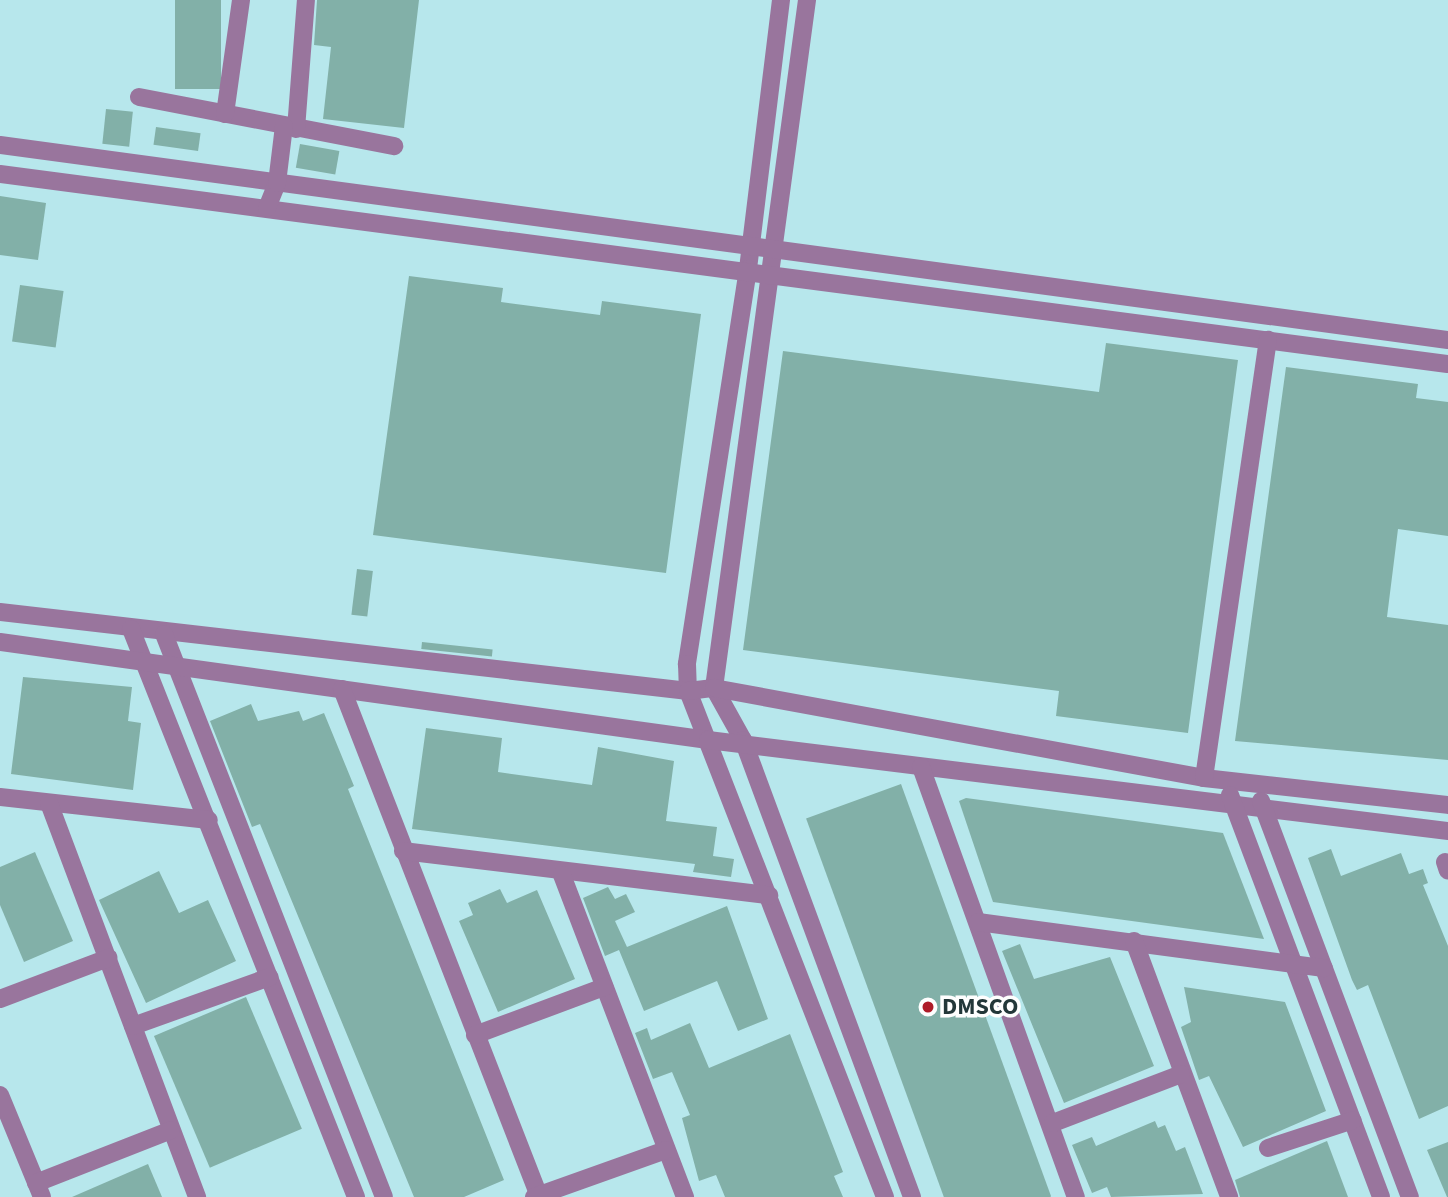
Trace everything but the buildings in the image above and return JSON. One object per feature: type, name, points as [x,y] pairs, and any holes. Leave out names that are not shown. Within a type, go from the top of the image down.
[{"type":"street","points":[[225,114],[241,0]]},
{"type":"street","points":[[267,208],[277,183],[290,128],[306,0]]},
{"type":"street","points":[[780,0],[748,246],[748,269],[687,664],[688,691],[885,1197]]},
{"type":"street","points":[[807,0],[715,688],[743,740],[912,1197]]},
{"type":"street","points":[[139,97],[394,146]]},
{"type":"street","points":[[0,145],[1448,340]]},
{"type":"street","points":[[0,174],[748,269],[772,275],[1448,364]]},
{"type":"street","points":[[1204,778],[1268,340]]},
{"type":"street","points":[[0,611],[164,634],[688,691],[715,688],[1254,786],[1448,805]]},
{"type":"street","points":[[131,629],[147,662],[356,1197]]},
{"type":"street","points":[[164,634],[384,1197]]},
{"type":"street","points":[[0,642],[708,740],[743,740],[921,767],[1448,831]]},
{"type":"street","points":[[342,690],[537,1196],[666,1150]]},
{"type":"street","points":[[921,767],[1053,1123],[1076,1197]]},
{"type":"street","points":[[1226,781],[1232,804],[1381,1197]]},
{"type":"street","points":[[1254,786],[1410,1197]]},
{"type":"street","points":[[0,797],[209,820]]},
{"type":"street","points":[[49,803],[197,1197]]},
{"type":"street","points":[[403,851],[562,875],[769,895]]},
{"type":"street","points":[[562,875],[685,1197]]},
{"type":"street","points":[[978,922],[1324,968]]},
{"type":"street","points":[[1134,941],[1181,1074],[1229,1197]]},
{"type":"street","points":[[0,999],[108,958]]},
{"type":"street","points":[[133,1026],[270,977]]},
{"type":"street","points":[[475,1035],[604,987]]},
{"type":"street","points":[[1053,1123],[1181,1074]]},
{"type":"street","points":[[0,1095],[39,1190],[172,1130]]},
{"type":"street","points":[[1268,1148],[1353,1121]]},
{"type":"place","name":"DMSCO","points":[[928,1007]]}]
